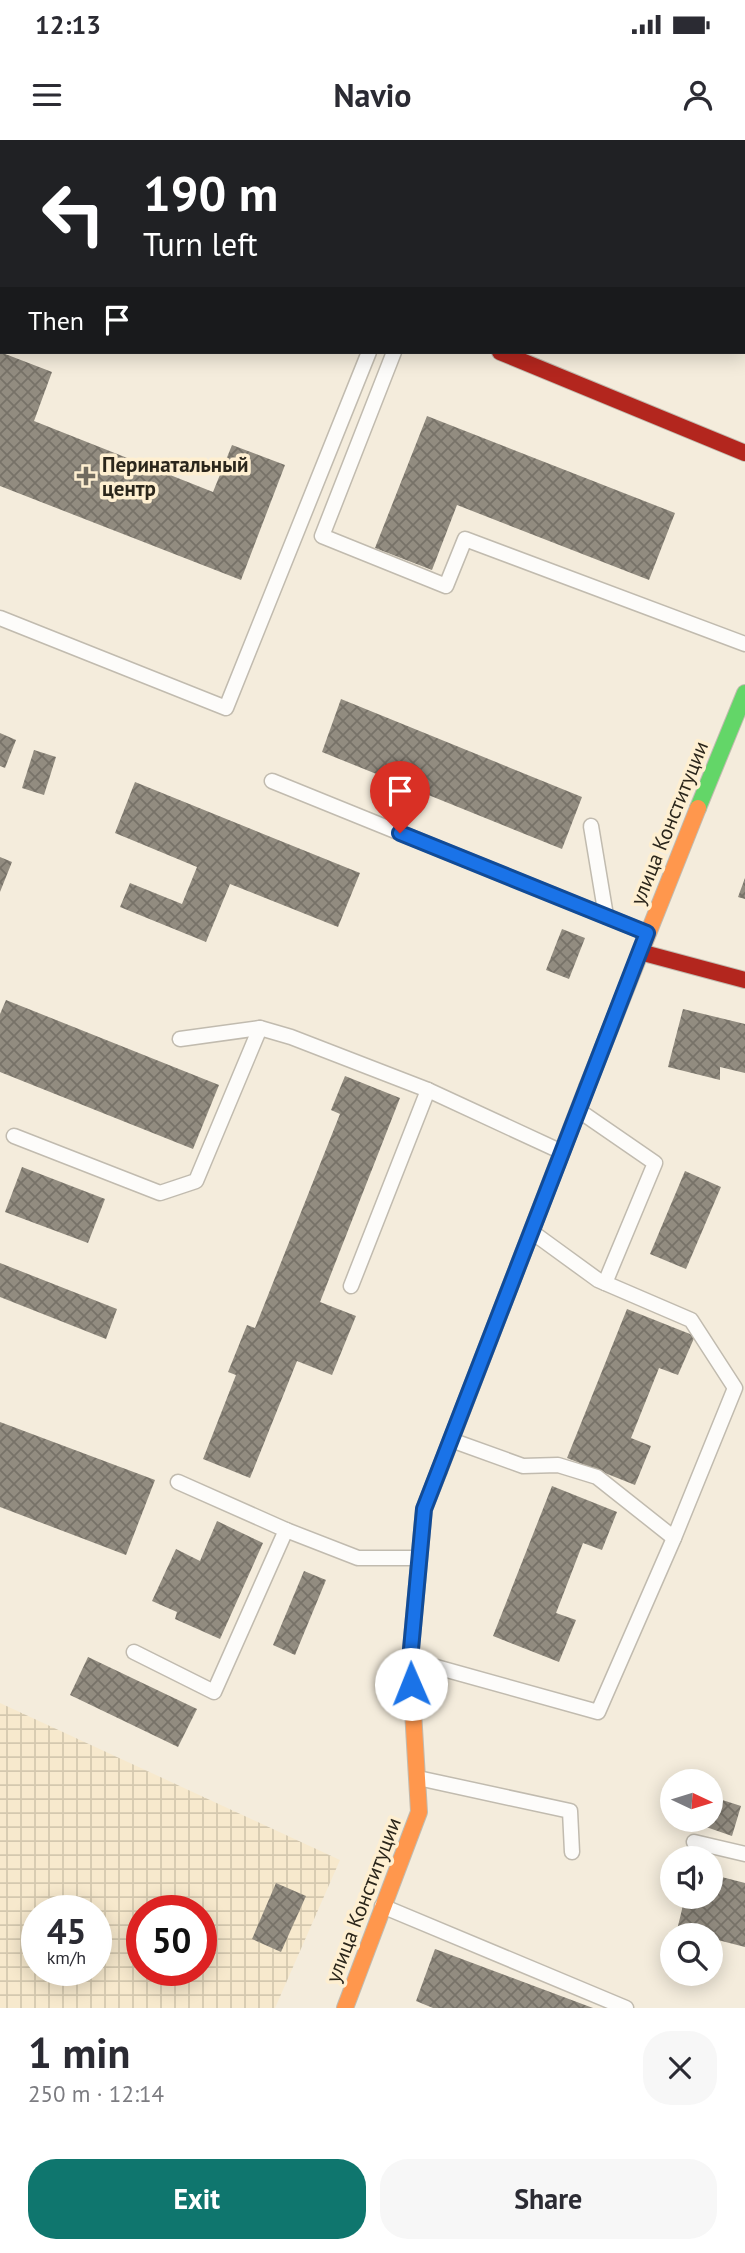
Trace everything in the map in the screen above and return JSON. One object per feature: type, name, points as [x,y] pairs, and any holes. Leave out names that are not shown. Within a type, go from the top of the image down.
[{"type":"main road","points":[[505,354],[745,453]]},
{"type":"main road","name":"улица Конституции","points":[[351,2004],[382,1906],[419,1812],[410,1660],[424,1509],[647,933],[745,693]]},
{"type":"main road","points":[[640,952],[745,980]]},
{"type":"lane","points":[[0,618],[226,708],[368,354]]},
{"type":"lane","points":[[393,354],[322,536],[446,586],[465,539],[745,645]]},
{"type":"lane","points":[[272,781],[647,933]]},
{"type":"lane","points":[[591,826],[606,916]]},
{"type":"lane","points":[[180,1039],[260,1028],[291,1037],[428,1090],[563,1153]]},
{"type":"lane","points":[[14,1136],[160,1193],[196,1181],[260,1028]]},
{"type":"lane","points":[[351,1286],[428,1090]]},
{"type":"lane","points":[[579,1110],[655,1163],[605,1283]]},
{"type":"lane","points":[[410,1660],[598,1712],[674,1538],[735,1388],[691,1320],[605,1283],[531,1232]]},
{"type":"lane","points":[[451,1440],[523,1466],[558,1465],[597,1477],[674,1538]]},
{"type":"lane","points":[[178,1482],[286,1530],[358,1558],[419,1558]]},
{"type":"lane","points":[[134,1652],[214,1692],[286,1530]]},
{"type":"lane","points":[[417,1778],[570,1811],[572,1852]]},
{"type":"lane","points":[[694,1842],[745,1854]]},
{"type":"lane","points":[[382,1906],[626,2008]]},
{"type":"shaded area","points":[[0,1703],[340,1860],[275,2008],[0,2008]]},
{"type":"building","name":"Перинатальный центр","points":[[0,354],[52,372],[34,421],[213,492],[232,445],[285,465],[241,580],[0,486]]},
{"type":"building","points":[[427,416],[675,513],[649,580],[457,505],[432,570],[375,548]]},
{"type":"building","points":[[341,699],[582,797],[562,849],[322,752]]},
{"type":"building","points":[[0,733],[16,740],[5,768],[0,766]]},
{"type":"building","points":[[34,750],[56,757],[44,795],[22,788]]},
{"type":"building","points":[[135,782],[360,873],[338,927],[230,884],[206,942],[120,907],[130,883],[182,904],[197,867],[115,833]]},
{"type":"building","points":[[0,857],[12,862],[0,892]]},
{"type":"building","points":[[745,878],[745,899],[738,897]]},
{"type":"building","points":[[562,929],[585,938],[569,979],[546,970]]},
{"type":"building","points":[[6,1000],[219,1085],[193,1149],[0,1072],[0,1014]]},
{"type":"building","points":[[683,1009],[745,1024],[745,1073],[720,1067],[720,1080],[668,1067]]},
{"type":"building","points":[[345,1076],[400,1098],[320,1302],[356,1316],[332,1375],[297,1361],[250,1478],[203,1459],[236,1375],[228,1372],[247,1325],[255,1328],[340,1114],[331,1110]]},
{"type":"building","points":[[22,1167],[105,1199],[88,1243],[5,1212]]},
{"type":"building","points":[[685,1171],[721,1187],[686,1269],[650,1254]]},
{"type":"building","points":[[0,1263],[117,1309],[106,1339],[0,1297]]},
{"type":"building","points":[[627,1309],[695,1336],[678,1375],[659,1368],[631,1438],[651,1446],[635,1485],[567,1458]]},
{"type":"building","points":[[0,1422],[155,1480],[126,1555],[0,1507]]},
{"type":"building","points":[[552,1486],[617,1512],[602,1550],[583,1543],[556,1613],[576,1620],[559,1662],[493,1636]]},
{"type":"building","points":[[217,1521],[263,1543],[220,1639],[175,1619],[177,1612],[152,1601],[176,1549],[200,1561]]},
{"type":"building","points":[[304,1571],[326,1580],[295,1655],[273,1645]]},
{"type":"building","points":[[88,1657],[197,1709],[178,1747],[70,1695]]},
{"type":"building","points":[[723,1800],[741,1806],[732,1836],[720,1832],[723,1832]]},
{"type":"building","points":[[723,1877],[745,1883],[745,1947],[723,1941],[723,1923],[679,1923],[682,1909],[723,1909]]},
{"type":"building","points":[[276,1883],[306,1896],[281,1952],[252,1939]]},
{"type":"building","points":[[435,1949],[593,2008],[433,2008],[416,2001]]},
{"type":"traffic: fast","points":[[698,808],[745,693]]},
{"type":"traffic: slow","points":[[587,1087],[698,808]]},
{"type":"traffic: slow","points":[[345,2008],[419,1812],[410,1660],[424,1509],[439,1471]]},
{"type":"traffic: jam","points":[[505,354],[745,453]]},
{"type":"traffic: jam","points":[[640,952],[745,980]]},
{"type":"traffic: jam","points":[[439,1471],[587,1087]]},
{"type":"place","name":"Перинатальный центр","points":[[86,476]]},
{"type":"route","points":[[400,833],[647,933],[424,1509],[410,1660],[411,1684]]}]
